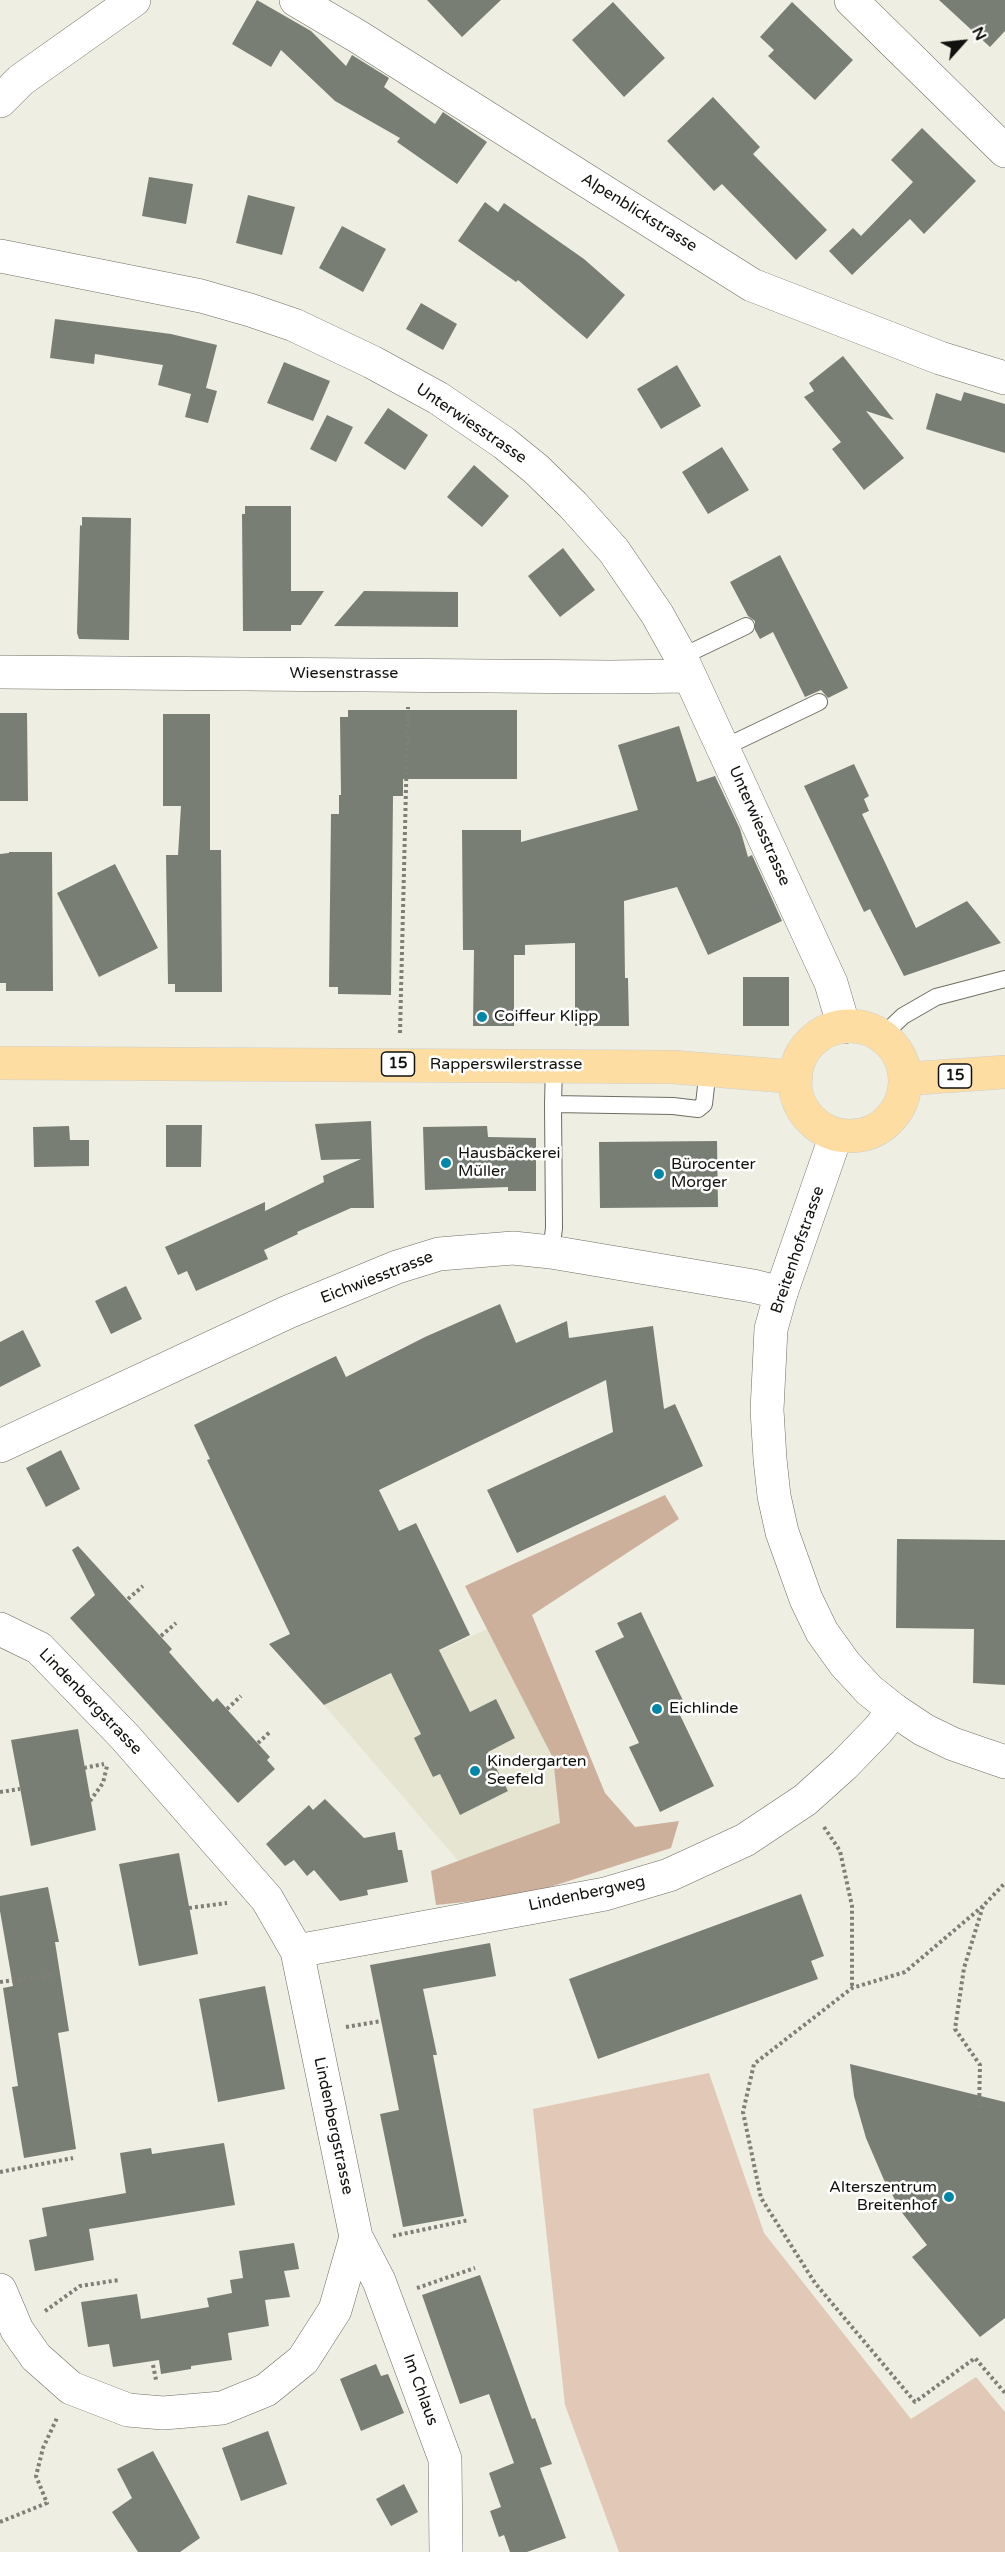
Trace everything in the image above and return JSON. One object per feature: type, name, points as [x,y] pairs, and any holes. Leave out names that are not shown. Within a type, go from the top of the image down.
[{"type":"main road","points":[[844,1027],[870,1030],[882,1036],[898,1055],[905,1079],[902,1101],[889,1120],[880,1128],[859,1136],[836,1135],[817,1125],[802,1109],[798,1099],[796,1077],[798,1062],[806,1049],[816,1038],[829,1030],[844,1027]]},
{"type":"main road","name":"Rapperswilerstrasse","points":[[0,1063],[554,1065],[708,1069],[796,1077]]},
{"type":"main road","name":"15","points":[[905,1079],[1005,1072]]},
{"type":"street","points":[[0,101],[21,80],[134,0]]},
{"type":"street","name":"Alpenblickstrasse","points":[[296,0],[357,36],[752,285],[940,358],[1005,378]]},
{"type":"street","points":[[851,0],[1005,151]]},
{"type":"street","name":"Unterwiesstrasse","points":[[0,256],[201,296],[250,310],[342,347],[438,398],[537,469],[614,551],[657,614],[685,667],[831,983],[844,1027]]},
{"type":"street","name":"Wiesenstrasse","points":[[0,672],[627,677],[685,667]]},
{"type":"street","name":"Breitenhofstrasse","points":[[836,1135],[781,1293],[771,1329],[767,1410],[774,1496],[782,1532],[806,1599],[822,1632],[845,1664],[894,1710],[953,1744],[1005,1762]]},
{"type":"street","name":"Eichwiesstrasse","points":[[0,1446],[288,1312],[397,1268],[439,1254],[513,1248],[551,1252],[753,1286],[781,1293]]},
{"type":"street","name":"Lindenbergstrasse","points":[[0,1629],[39,1648],[125,1737],[267,1899],[297,1951],[356,2237],[335,2310],[303,2360],[266,2390],[222,2408],[163,2413],[128,2410],[71,2388],[36,2357],[17,2330],[0,2290]]},
{"type":"street","name":"Lindenbergweg","points":[[297,1951],[605,1894],[669,1875],[745,1840],[805,1800],[844,1765],[894,1710]]},
{"type":"street","name":"Im Chlaus","points":[[356,2237],[385,2298],[445,2459],[446,2552]]},
{"type":"lane","points":[[685,667],[746,626]]},
{"type":"lane","points":[[723,748],[819,702]]},
{"type":"lane","points":[[882,1036],[903,1016],[936,997],[1005,979]]},
{"type":"lane","points":[[551,1252],[554,1228],[554,1065]]},
{"type":"lane","points":[[553,1104],[673,1106],[698,1109],[704,1104],[708,1069]]},
{"type":"path","points":[[400,1042],[408,674]]},
{"type":"path","points":[[128,1599],[143,1586]]},
{"type":"path","points":[[161,1636],[176,1623]]},
{"type":"path","points":[[227,1708],[241,1696]]},
{"type":"path","points":[[258,1743],[271,1731]]},
{"type":"path","points":[[84,1768],[108,1763],[103,1783],[90,1801]]},
{"type":"path","points":[[0,1792],[20,1789]]},
{"type":"path","points":[[805,1800],[840,1851],[852,1906],[852,1988]]},
{"type":"path","points":[[1005,1883],[983,1906],[905,1972],[852,1988],[754,2064],[743,2112],[761,2198],[815,2283],[915,2402],[975,2358],[1005,2393]]},
{"type":"path","points":[[979,2108],[980,2065],[955,2029],[964,1968],[983,1906]]},
{"type":"path","points":[[0,1982],[54,1975]]},
{"type":"path","points":[[0,2172],[73,2158]]},
{"type":"path","points":[[356,2237],[378,2239],[469,2220]]},
{"type":"path","points":[[385,2298],[475,2268]]},
{"type":"path","points":[[17,2330],[80,2286],[119,2280]]},
{"type":"path","points":[[0,2522],[47,2503],[36,2475],[44,2448],[71,2388]]},
{"type":"shaded area","points":[[665,1495],[679,1519],[532,1615],[605,1793],[635,1827],[679,1821],[671,1848],[522,1896],[436,1905],[431,1871],[560,1823],[553,1758],[465,1586]]},
{"type":"shaded area","name":"Kindergarten Seefeld","points":[[502,1622],[599,1838],[479,1885],[324,1705]]},
{"type":"shaded area","points":[[709,2073],[764,2233],[911,2419],[976,2377],[1005,2412],[1005,2552],[619,2552],[565,2405],[533,2109]]},
{"type":"building","points":[[257,0],[311,31],[346,66],[352,55],[389,78],[384,87],[435,124],[443,112],[487,142],[457,184],[397,142],[400,138],[335,101],[281,50],[271,67],[232,44]]},
{"type":"building","points":[[427,0],[501,0],[462,37]]},
{"type":"building","points":[[939,0],[1005,0],[1005,31],[990,47]]},
{"type":"building","points":[[613,2],[665,58],[624,97],[572,40]]},
{"type":"building","points":[[792,2],[853,60],[815,100],[768,56],[774,50],[760,37]]},
{"type":"building","points":[[713,97],[760,147],[753,154],[827,230],[796,260],[722,184],[714,191],[667,141]]},
{"type":"building","points":[[922,128],[976,181],[924,234],[910,219],[852,275],[829,251],[853,228],[861,236],[913,182],[891,160]]},
{"type":"building","points":[[149,177],[193,184],[186,224],[142,216]]},
{"type":"building","points":[[248,195],[295,207],[282,255],[236,243]]},
{"type":"building","points":[[485,202],[498,212],[504,203],[584,259],[625,295],[587,339],[518,280],[516,282],[458,241]]},
{"type":"building","points":[[342,226],[386,249],[363,292],[319,268]]},
{"type":"building","points":[[421,303],[457,324],[443,350],[406,329]]},
{"type":"building","points":[[55,319],[171,334],[217,345],[206,388],[217,391],[208,423],[185,417],[191,394],[158,385],[163,365],[95,354],[94,364],[50,358]]},
{"type":"building","points":[[843,356],[894,420],[866,411],[904,458],[864,490],[832,449],[841,442],[804,397],[814,391],[809,383]]},
{"type":"building","points":[[284,362],[330,381],[313,421],[267,403]]},
{"type":"building","points":[[677,365],[701,406],[661,429],[637,389]]},
{"type":"building","points":[[964,392],[1005,404],[1005,453],[926,429],[936,393],[961,401]]},
{"type":"building","points":[[388,408],[428,435],[405,470],[364,443]]},
{"type":"building","points":[[327,415],[353,427],[336,462],[310,449]]},
{"type":"building","points":[[722,447],[749,490],[708,514],[682,472]]},
{"type":"building","points":[[474,465],[509,496],[482,527],[447,497]]},
{"type":"building","points":[[245,506],[291,506],[291,591],[324,591],[301,625],[291,625],[291,631],[243,631],[242,514],[245,514]]},
{"type":"building","points":[[82,517],[131,518],[129,640],[79,639],[77,633]]},
{"type":"building","points":[[563,548],[595,590],[560,617],[528,576]]},
{"type":"building","points":[[780,555],[848,688],[828,698],[821,690],[805,697],[773,632],[760,639],[755,630],[755,621],[748,616],[730,582]]},
{"type":"building","points":[[364,591],[458,592],[458,627],[334,626]]},
{"type":"building","points":[[348,710],[517,710],[517,779],[403,779],[403,796],[393,796],[391,995],[338,994],[338,987],[329,987],[331,814],[339,814],[339,795],[341,795],[340,717],[348,717]]},
{"type":"building","points":[[0,713],[27,713],[28,801],[0,801]]},
{"type":"building","points":[[163,714],[210,714],[210,850],[221,850],[222,992],[175,992],[175,984],[168,984],[166,855],[178,855],[181,806],[163,806]]},
{"type":"building","points":[[679,726],[697,782],[715,776],[740,829],[748,857],[752,855],[782,921],[708,955],[677,887],[624,901],[625,978],[628,978],[629,1026],[575,1026],[575,943],[525,945],[525,955],[514,955],[514,1026],[473,1026],[474,950],[463,950],[462,830],[521,830],[521,842],[638,810],[618,745]]},
{"type":"building","points":[[854,764],[869,796],[864,799],[869,811],[862,814],[916,928],[967,901],[1001,943],[904,976],[870,909],[864,912],[804,786]]},
{"type":"building","points":[[52,852],[53,991],[6,991],[6,983],[0,983],[0,854]]},
{"type":"building","points":[[115,864],[158,948],[99,977],[57,893]]},
{"type":"building","points":[[743,977],[789,977],[789,1026],[743,1026]]},
{"type":"building","points":[[371,1121],[374,1208],[351,1208],[297,1232],[298,1234],[264,1250],[268,1259],[196,1291],[187,1271],[178,1275],[165,1247],[265,1202],[265,1211],[324,1182],[323,1176],[361,1159],[321,1160],[315,1124]]},
{"type":"building","points":[[166,1125],[202,1125],[201,1167],[166,1167]]},
{"type":"building","points":[[69,1126],[70,1140],[89,1140],[89,1166],[34,1167],[33,1127]]},
{"type":"building","points":[[487,1126],[488,1137],[536,1138],[536,1191],[508,1191],[508,1187],[425,1190],[423,1127]]},
{"type":"building","name":"Bürocenter Morger","points":[[717,1141],[718,1207],[600,1208],[599,1142]]},
{"type":"building","points":[[126,1286],[142,1319],[111,1334],[95,1301]]},
{"type":"building","points":[[500,1304],[516,1343],[567,1321],[569,1338],[653,1326],[664,1409],[675,1404],[703,1466],[517,1553],[487,1490],[613,1432],[606,1380],[379,1490],[399,1531],[416,1523],[470,1635],[439,1650],[470,1712],[496,1699],[515,1738],[488,1752],[508,1791],[460,1815],[440,1774],[433,1777],[414,1738],[421,1734],[391,1673],[324,1705],[269,1644],[290,1634],[207,1460],[210,1459],[194,1425],[336,1356],[346,1377],[425,1337]]},
{"type":"building","points":[[23,1330],[41,1366],[0,1387],[0,1342]]},
{"type":"building","points":[[61,1450],[80,1489],[46,1507],[26,1468]]},
{"type":"building","points":[[897,1539],[1005,1540],[1005,1685],[973,1683],[974,1629],[896,1628]]},
{"type":"building","points":[[78,1546],[172,1649],[169,1652],[213,1702],[217,1698],[270,1757],[267,1760],[275,1769],[238,1803],[70,1618],[95,1595],[72,1550]]},
{"type":"building","name":"Eichlinde","points":[[641,1612],[688,1711],[680,1715],[714,1786],[660,1812],[629,1747],[639,1743],[595,1651],[624,1637],[617,1623]]},
{"type":"building","points":[[78,1729],[96,1830],[31,1846],[11,1740]]},
{"type":"building","points":[[325,1799],[364,1838],[395,1832],[398,1850],[402,1850],[408,1882],[367,1890],[368,1895],[340,1901],[314,1870],[307,1876],[294,1860],[285,1866],[266,1844],[309,1805],[313,1810]]},
{"type":"building","points":[[179,1853],[198,1954],[139,1966],[119,1864]]},
{"type":"building","points":[[48,1887],[59,1942],[55,1942],[69,2031],[58,2033],[76,2149],[24,2158],[12,2087],[18,2086],[3,1988],[13,1986],[0,1911],[0,1896]]},
{"type":"building","points":[[801,1894],[824,1956],[811,1961],[818,1979],[598,2059],[569,1979]]},
{"type":"building","points":[[490,1943],[496,1976],[423,1989],[437,2055],[433,2055],[464,2216],[403,2227],[380,2114],[399,2110],[370,1965]]},
{"type":"building","points":[[265,1986],[285,2089],[218,2102],[199,1999]]},
{"type":"building","name":"Alterszentrum Breitenhof","points":[[850,2064],[1005,2102],[1005,2318],[980,2337],[912,2257],[927,2245],[903,2214],[884,2180],[866,2138],[854,2096]]},
{"type":"building","points":[[224,2143],[235,2205],[89,2229],[94,2260],[35,2271],[29,2240],[47,2236],[42,2208],[126,2193],[120,2153],[151,2148],[152,2154]]},
{"type":"building","points":[[294,2243],[299,2269],[284,2271],[290,2297],[265,2300],[269,2326],[228,2333],[232,2360],[191,2366],[191,2369],[161,2374],[159,2360],[113,2367],[109,2344],[88,2347],[81,2302],[137,2294],[141,2319],[209,2307],[207,2298],[232,2293],[230,2280],[243,2278],[239,2251]]},
{"type":"building","points":[[480,2275],[532,2419],[535,2418],[552,2464],[540,2468],[566,2538],[527,2552],[510,2552],[504,2535],[499,2537],[490,2511],[501,2507],[489,2473],[514,2463],[489,2394],[460,2404],[422,2295]]},
{"type":"building","points":[[376,2364],[381,2376],[388,2374],[404,2413],[361,2431],[340,2379]]},
{"type":"building","points":[[268,2431],[287,2484],[241,2501],[222,2448]]},
{"type":"building","points":[[153,2451],[200,2538],[180,2552],[138,2552],[112,2512],[132,2498],[117,2469]]},
{"type":"building","points":[[404,2484],[418,2512],[391,2526],[376,2499]]},
{"type":"place","name":"Coiffeur Klipp","points":[[482,1017]]},
{"type":"place","name":"Hausbäckerei Müller","points":[[446,1163]]},
{"type":"place","name":"Bürocenter Morger","points":[[659,1174]]},
{"type":"place","name":"Eichlinde","points":[[657,1709]]},
{"type":"place","name":"Kindergarten Seefeld","points":[[475,1771]]},
{"type":"place","name":"Alterszentrum Breitenhof","points":[[949,2197]]}]
